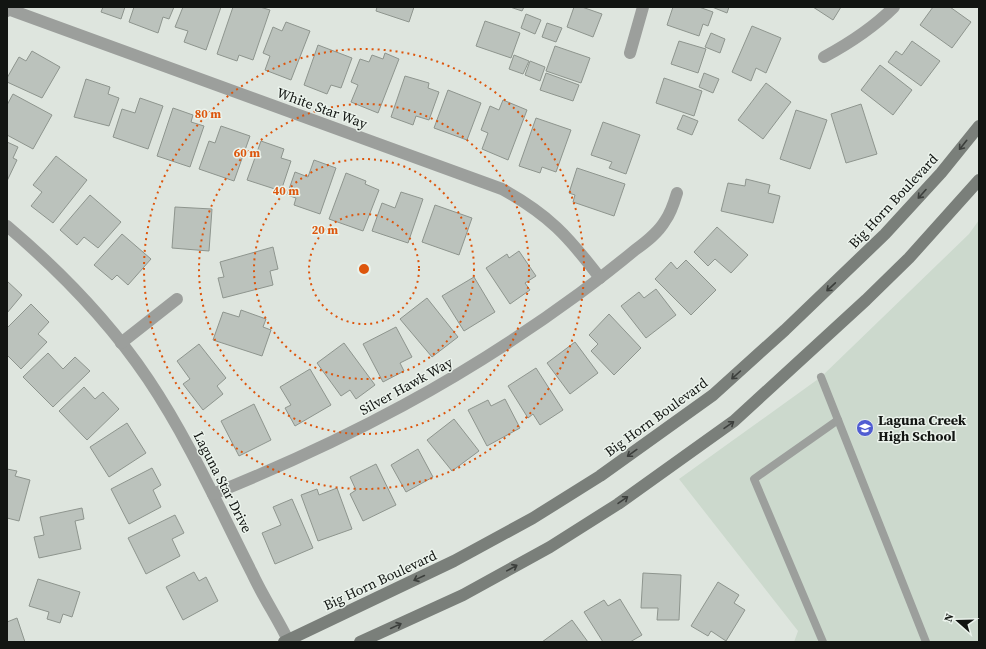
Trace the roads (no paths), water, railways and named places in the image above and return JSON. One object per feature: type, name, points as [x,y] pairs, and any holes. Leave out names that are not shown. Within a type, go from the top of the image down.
[{"type":"main road","name":"Big Horn Boulevard","points":[[287,641],[454,561],[533,518],[600,476],[713,395],[791,325],[885,234],[941,173],[979,126]]},
{"type":"main road","points":[[360,642],[463,595],[550,547],[618,504],[734,421],[866,300],[909,258],[979,180]]},
{"type":"street","points":[[630,53],[643,7]]},
{"type":"street","points":[[824,57],[854,41],[878,23],[894,7]]},
{"type":"street","name":"White Star Way","points":[[7,11],[8,9],[502,189],[529,204],[564,233],[600,278]]},
{"type":"street","name":"Silver Hawk Way","points":[[213,494],[271,471],[336,441],[400,408],[468,369],[534,326],[600,278],[655,234],[665,221],[676,193]]},
{"type":"street","name":"Laguna Star Drive","points":[[7,226],[33,248],[77,291],[121,343],[148,379],[174,421],[213,494],[265,601],[287,641]]},
{"type":"street","points":[[121,343],[177,299]]},
{"type":"lane","points":[[821,377],[926,642]]},
{"type":"lane","points":[[823,642],[754,479],[838,420]]},
{"type":"place","name":"Laguna Creek High School","points":[[865,428]]}]
